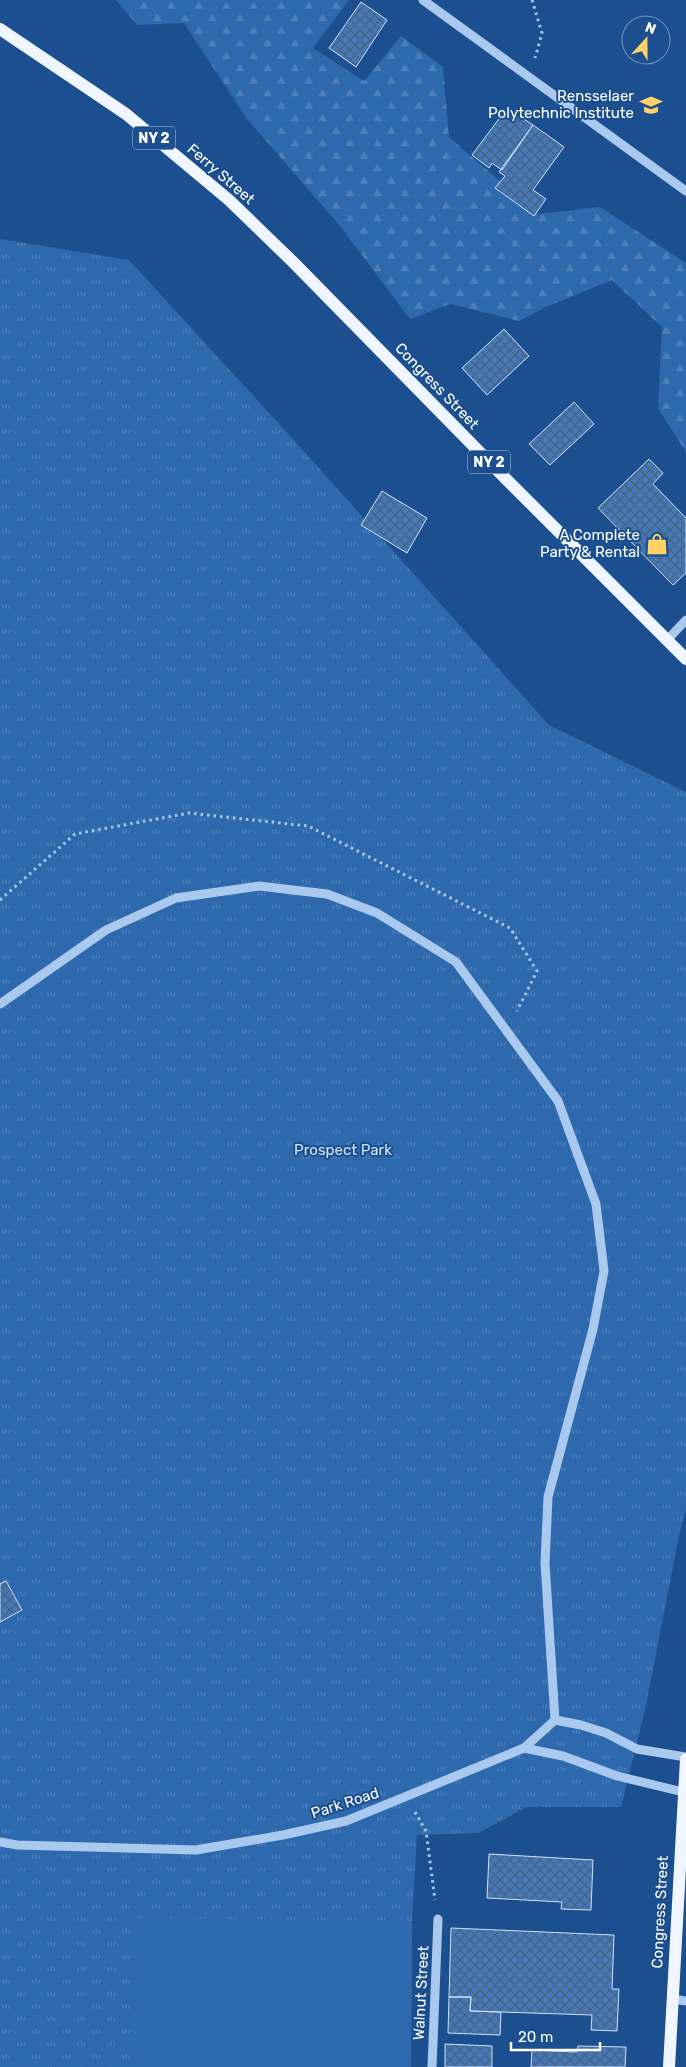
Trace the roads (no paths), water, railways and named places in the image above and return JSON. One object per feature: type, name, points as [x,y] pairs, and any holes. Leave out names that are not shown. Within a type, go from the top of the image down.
[{"type":"main road","name":"Ferry Street","points":[[0,29],[126,114],[228,200],[294,263]]},
{"type":"main road","name":"Congress Street","points":[[294,263],[507,480],[686,658]]},
{"type":"main road","name":"Congress Street","points":[[668,2067],[686,1758]]},
{"type":"street","points":[[423,0],[686,191]]},
{"type":"street","points":[[668,639],[686,620]]},
{"type":"street","points":[[0,1004],[106,930],[167,902],[176,898],[258,886],[327,894],[377,913],[456,962],[558,1101],[596,1204],[604,1271],[593,1329],[548,1497],[545,1563],[555,1720]]},
{"type":"street","points":[[524,1748],[555,1720]]},
{"type":"street","points":[[555,1720],[581,1725],[606,1733],[637,1749],[686,1758]]},
{"type":"street","points":[[524,1748],[563,1756],[617,1776],[683,1792]]},
{"type":"street","name":"Park Road","points":[[0,1842],[196,1850],[283,1835],[346,1821],[524,1748]]},
{"type":"street","name":"Walnut Street","points":[[432,2067],[438,1920]]},
{"type":"street","points":[[672,1999],[686,2001]]},
{"type":"place","name":"Rensselaer Polytechnic Institute","points":[[651,105]]},
{"type":"place","name":"A Complete Party & Rental","points":[[657,544]]},
{"type":"park label","name":"Prospect Park","points":[[343,1150]]}]
